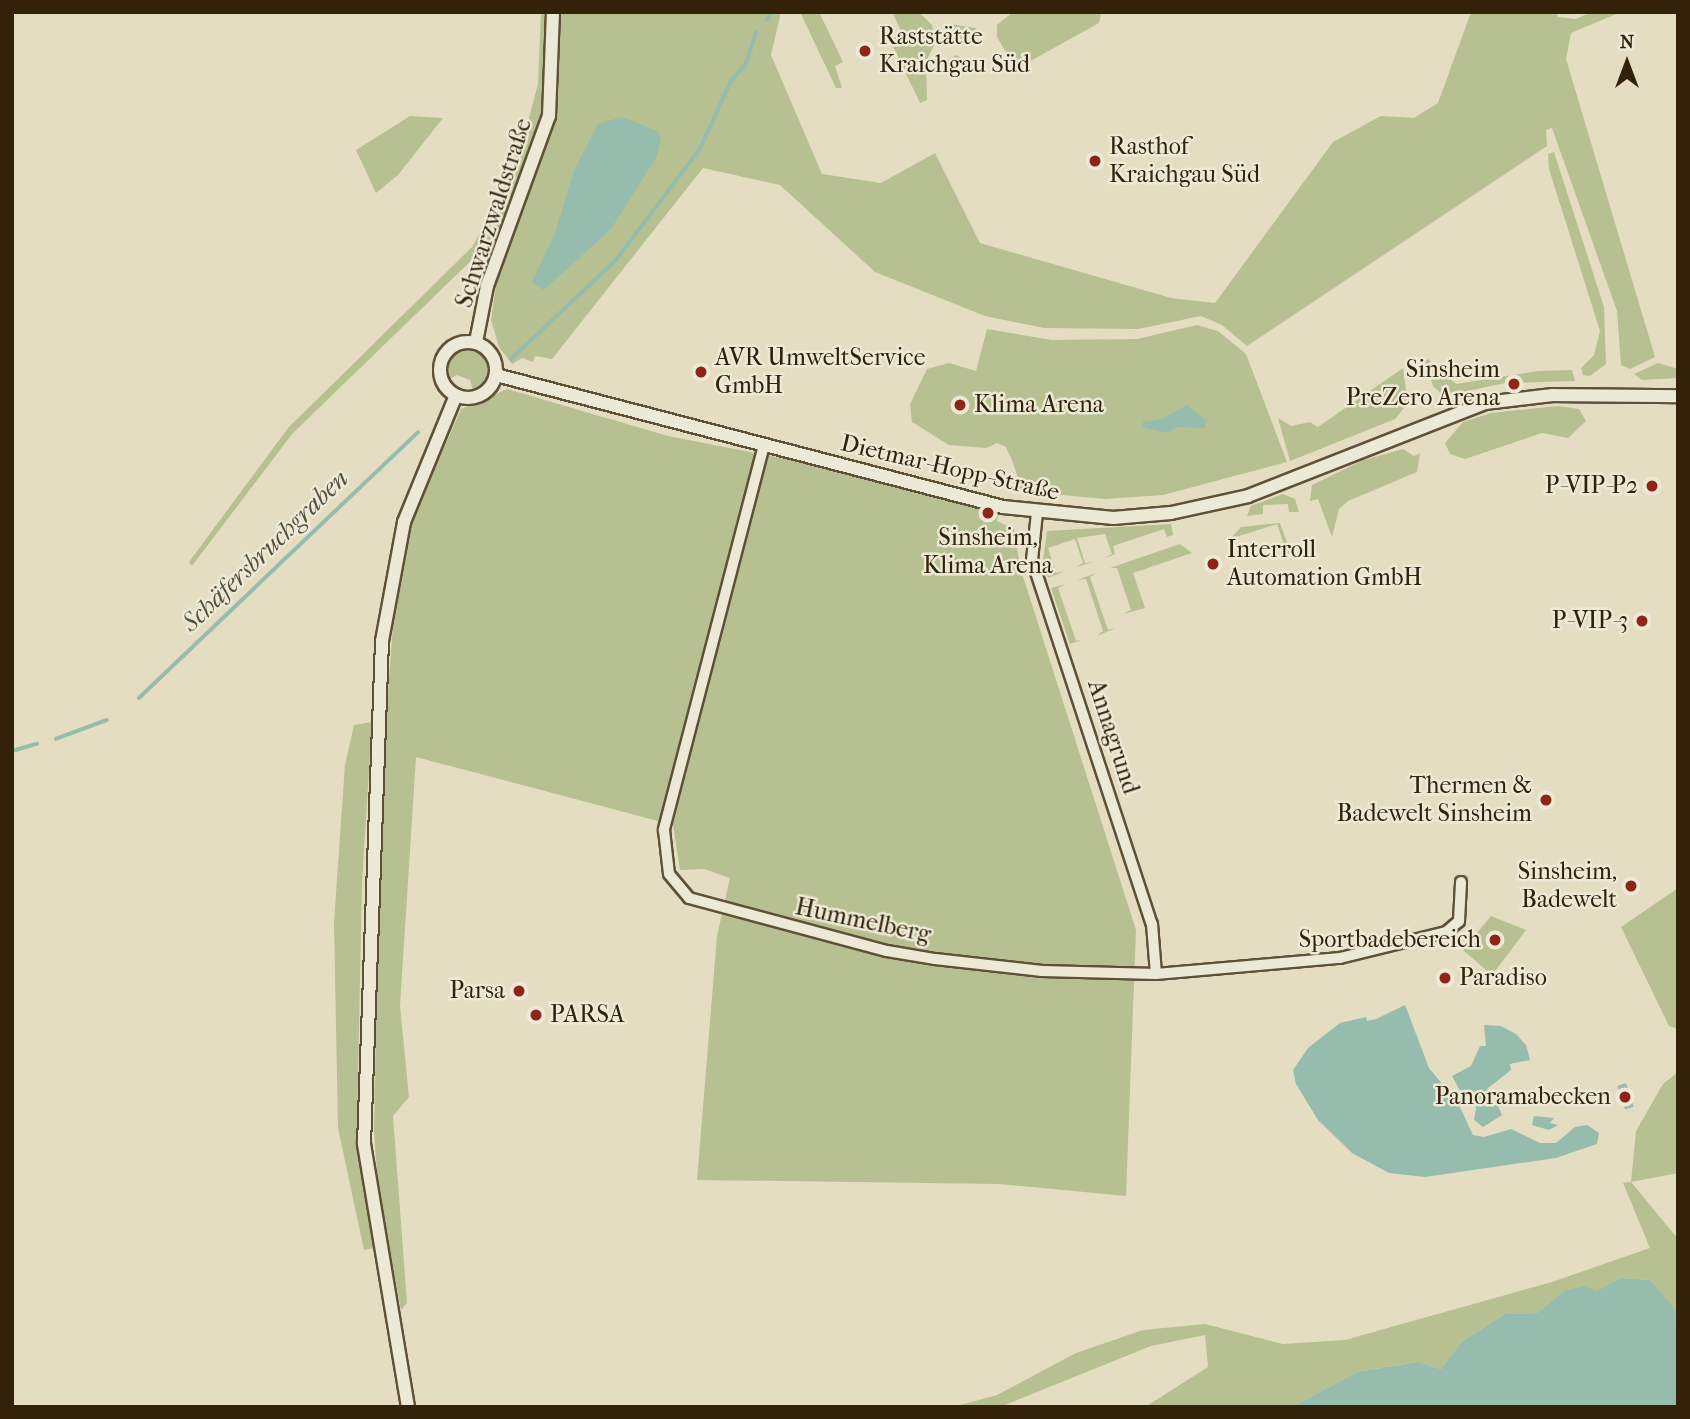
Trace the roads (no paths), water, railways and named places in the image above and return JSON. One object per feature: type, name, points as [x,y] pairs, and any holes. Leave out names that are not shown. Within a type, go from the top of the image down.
[{"type":"main road","name":"Schwarzwaldstraße","points":[[476,342],[487,286],[549,116],[553,12]]},
{"type":"main road","points":[[476,342],[492,355],[496,375],[481,395],[456,395],[442,380],[442,360],[455,344],[476,342]]},
{"type":"main road","name":"Dietmar-Hopp-Straße","points":[[496,375],[1037,513],[1113,518],[1207,507],[1296,479],[1462,410],[1507,399],[1678,396]]},
{"type":"main road","points":[[408,1407],[364,1144],[382,654],[404,522],[456,395]]},
{"type":"street","name":"Hummelberg","points":[[764,444],[664,830],[664,852],[673,881],[689,898],[704,906],[887,951],[1042,971],[1156,974],[1340,958],[1446,932],[1459,921],[1461,882]]},
{"type":"street","name":"Annagrund","points":[[1037,513],[1032,560],[1153,924],[1156,974]]},
{"type":"waterway","name":"Schäfersbruchgraben","points":[[767,20],[771,12]]},
{"type":"waterway","name":"Schäfersbruchgraben","points":[[511,359],[616,260],[700,149],[731,81],[746,64],[756,33]]},
{"type":"waterway","name":"Schäfersbruchgraben","points":[[139,698],[418,432]]},
{"type":"waterway","name":"Schäfersbruchgraben","points":[[56,739],[107,720]]},
{"type":"waterway","name":"Schäfersbruchgraben","points":[[12,751],[37,744]]},
{"type":"place","name":"Raststätte Kraichgau Süd","points":[[865,51]]},
{"type":"place","name":"Rasthof Kraichgau Süd","points":[[1095,161]]},
{"type":"place","name":"AVR UmweltService GmbH","points":[[701,372]]},
{"type":"place","name":"Sinsheim PreZero Arena","points":[[1514,384]]},
{"type":"place","name":"Klima Arena","points":[[960,405]]},
{"type":"place","name":"P-VIP-P2","points":[[1652,486]]},
{"type":"place","name":"Sinsheim, Klima Arena","points":[[988,513]]},
{"type":"place","name":"Interroll Automation GmbH","points":[[1213,564]]},
{"type":"place","name":"P-VIP-3","points":[[1642,621]]},
{"type":"place","name":"Thermen & Badewelt Sinsheim","points":[[1546,800]]},
{"type":"place","name":"Sinsheim, Badewelt","points":[[1631,886]]},
{"type":"place","name":"Sportbadebereich","points":[[1495,940]]},
{"type":"place","name":"Paradiso","points":[[1445,978]]},
{"type":"place","name":"Parsa","points":[[519,991]]},
{"type":"place","name":"PARSA","points":[[536,1015]]},
{"type":"place","name":"Panoramabecken","points":[[1625,1097]]}]
